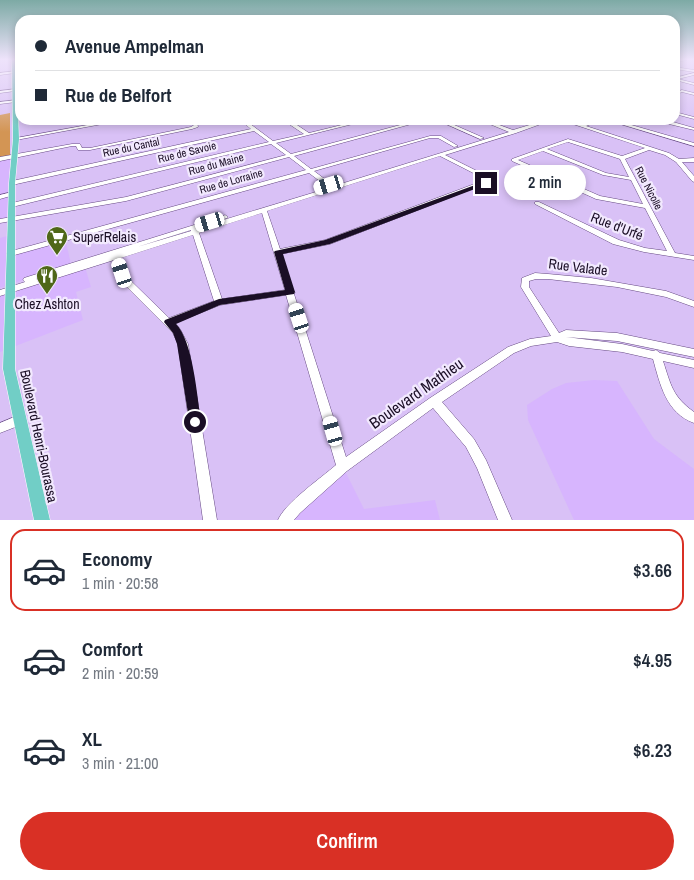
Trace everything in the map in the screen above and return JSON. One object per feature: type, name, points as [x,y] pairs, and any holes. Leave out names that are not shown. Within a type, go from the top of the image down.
[{"type":"main road","name":"Boulevard Henri-Bourassa","points":[[16,125],[12,183],[11,254],[5,289],[9,368],[42,520]]},
{"type":"street","points":[[0,92],[15,98]]},
{"type":"street","points":[[680,92],[694,94]]},
{"type":"street","points":[[0,103],[15,99]]},
{"type":"street","points":[[680,114],[694,118]]},
{"type":"street","points":[[16,139],[94,125]]},
{"type":"street","points":[[0,159],[75,145],[80,149],[90,149],[192,128],[196,125]]},
{"type":"street","points":[[248,125],[331,187]]},
{"type":"street","points":[[293,125],[308,134]]},
{"type":"street","name":"Rue de Savoie","points":[[12,205],[346,125]]},
{"type":"street","name":"Rue du Maine","points":[[0,221],[108,203],[405,125]]},
{"type":"street","points":[[451,125],[482,138]]},
{"type":"street","points":[[497,125],[511,131]]},
{"type":"street","points":[[438,154],[456,146],[527,125]]},
{"type":"street","points":[[5,289],[532,125]]},
{"type":"street","points":[[579,125],[667,154],[678,161],[694,180]]},
{"type":"street","points":[[626,125],[694,145]]},
{"type":"street","points":[[679,125],[694,129]]},
{"type":"street","name":"Rue du Cantal","points":[[12,183],[253,130]]},
{"type":"street","name":"Rue de Lorraine","points":[[11,254],[434,136],[456,146]]},
{"type":"street","points":[[622,158],[571,140],[514,160],[598,198],[646,206]]},
{"type":"street","name":"Rue Nicolle","points":[[650,148],[622,158],[672,254]]},
{"type":"street","points":[[542,149],[605,174],[632,179]]},
{"type":"street","points":[[278,252],[327,242],[488,181],[485,177],[438,154]]},
{"type":"street","points":[[678,161],[694,160]]},
{"type":"street","points":[[5,289],[117,257],[194,229],[264,210],[331,187]]},
{"type":"street","points":[[0,197],[12,194]]},
{"type":"street","name":"Rue d'Urfé","points":[[537,204],[616,242],[644,250],[694,258]]},
{"type":"street","points":[[264,210],[291,292],[343,467]]},
{"type":"street","points":[[194,229],[219,302]]},
{"type":"street","points":[[117,257],[125,280],[169,322],[177,331],[182,344],[210,520]]},
{"type":"street","name":"Rue Valade","points":[[557,338],[525,287],[525,280],[535,276],[582,280],[676,296],[694,304]]},
{"type":"street","points":[[169,322],[219,302],[291,292]]},
{"type":"street","name":"Boulevard Mathieu","points":[[285,520],[295,508],[343,467],[434,401],[511,350],[530,343],[557,338],[566,333],[587,333],[694,352]]},
{"type":"street","name":"Boulevard Mathieu","points":[[557,338],[569,342],[622,348],[694,364]]},
{"type":"street","points":[[653,344],[670,399],[694,418]]},
{"type":"street","points":[[434,401],[470,443],[482,464],[505,520]]},
{"type":"street","points":[[0,428],[19,420]]},
{"type":"shaded area","points":[[10,113],[10,155],[0,158],[0,115]]},
{"type":"shaded area","points":[[15,156],[12,219],[0,221],[0,159]]},
{"type":"shaded area","points":[[11,235],[11,253],[65,238],[71,264],[0,288],[0,238]]},
{"type":"shaded area","points":[[85,267],[91,287],[76,292],[83,320],[0,352],[0,293]]},
{"type":"shaded area","points":[[594,380],[617,381],[654,439],[694,469],[694,520],[574,520],[528,420],[527,405],[552,389],[566,383]]},
{"type":"shaded area","points":[[343,467],[364,509],[435,500],[440,520],[285,520]]},
{"type":"place","name":"SuperRelais","points":[[57,256]]},
{"type":"place","name":"Chez Ashton","points":[[47,295]]},
{"type":"route","points":[[195,422],[182,344],[177,331],[169,322],[219,302],[250,296],[291,292],[278,252],[327,242],[486,183]]}]
